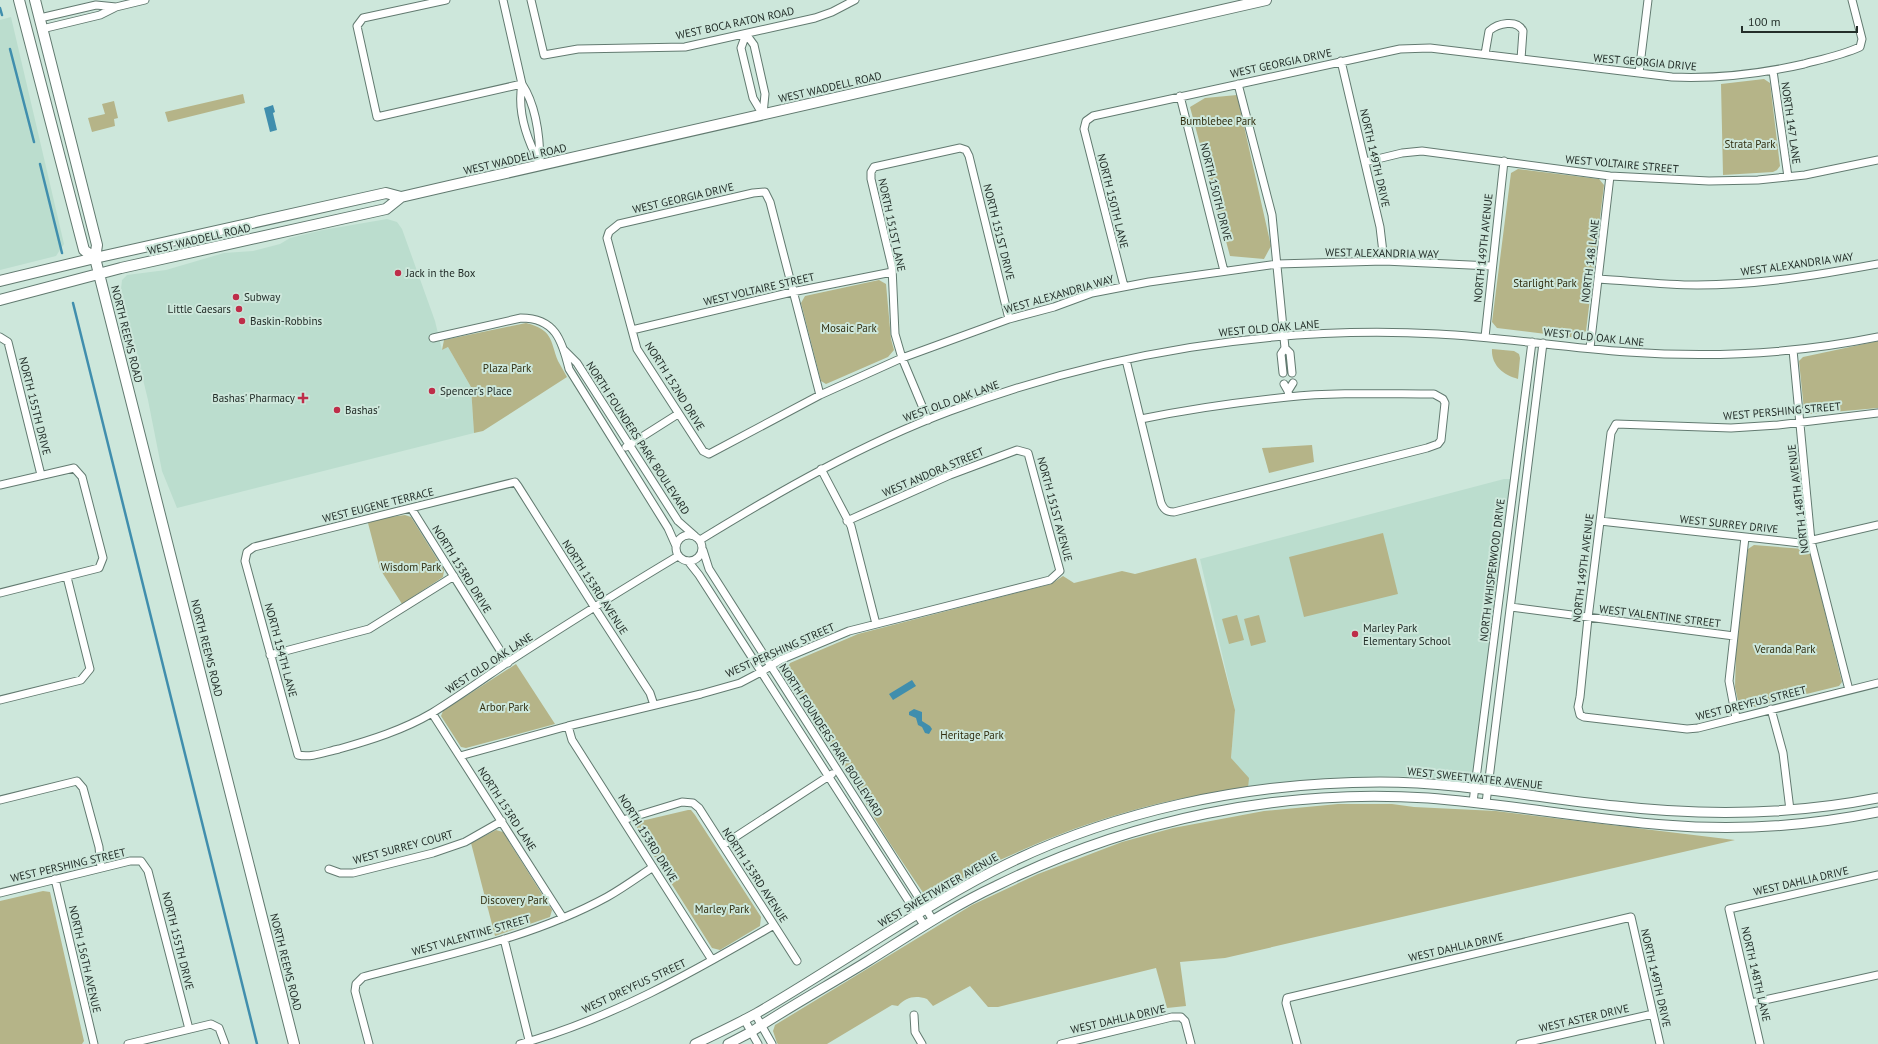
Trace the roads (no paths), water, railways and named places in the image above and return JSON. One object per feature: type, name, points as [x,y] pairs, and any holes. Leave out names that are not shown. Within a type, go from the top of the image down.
[{"type":"main road","name":"NORTH REEMS ROAD","points":[[20,0],[84,250],[95,258]]},
{"type":"main road","name":"NORTH REEMS ROAD","points":[[35,0],[97,245],[95,258],[294,1044]]},
{"type":"main road","name":"WEST WADDELL ROAD","points":[[0,281],[95,258],[386,194],[400,197],[1266,0]]},
{"type":"main road","name":"WEST WADDELL ROAD","points":[[0,300],[100,274],[386,209],[400,197]]},
{"type":"main road","points":[[248,240],[279,224],[332,212],[344,203]]},
{"type":"street","points":[[42,29],[100,15],[116,7],[145,0]]},
{"type":"street","points":[[446,0],[363,18],[356,26],[377,117],[522,84]]},
{"type":"street","points":[[503,0],[522,84],[529,95],[537,127],[540,142],[540,165]]},
{"type":"street","name":"WEST BOCA RATON ROAD","points":[[531,0],[544,54],[578,49],[685,47],[815,18],[832,12],[855,0]]},
{"type":"street","points":[[1638,73],[1648,0]]},
{"type":"street","name":"WEST GEORGIA DRIVE","points":[[1086,121],[1094,116],[1180,96],[1400,49],[1430,48],[1638,73],[1699,78],[1737,76],[1773,71],[1844,54],[1860,46],[1862,39],[1852,0]]},
{"type":"street","points":[[40,18],[96,5],[116,7]]},
{"type":"street","points":[[1484,54],[1489,31],[1497,26],[1515,23],[1518,24],[1524,31],[1520,59]]},
{"type":"street","points":[[746,34],[754,45],[765,94],[763,115]]},
{"type":"street","points":[[746,34],[741,48],[753,98],[763,115]]},
{"type":"street","name":"NORTH 149TH DRIVE","points":[[1341,61],[1380,227],[1384,261]]},
{"type":"street","name":"NORTH 147 LANE","points":[[1773,71],[1788,177]]},
{"type":"street","points":[[522,84],[519,98],[529,142],[540,165]]},
{"type":"street","points":[[1238,84],[1272,215],[1278,264],[1285,348],[1281,354],[1283,371],[1291,370],[1290,353],[1285,348]]},
{"type":"street","name":"NORTH 150TH DRIVE","points":[[1180,96],[1224,271]]},
{"type":"street","name":"NORTH 150TH LANE","points":[[1086,121],[1084,129],[1124,286]]},
{"type":"street","name":"NORTH 151ST LANE","points":[[928,420],[902,358],[896,334],[892,272],[871,179],[871,172],[874,167],[960,148],[966,150]]},
{"type":"street","name":"NORTH 151ST DRIVE","points":[[966,150],[969,156],[1009,319]]},
{"type":"street","name":"WEST VOLTAIRE STREET","points":[[1365,162],[1402,153],[1422,151],[1610,176],[1709,181],[1758,180],[1788,177],[1878,160]]},
{"type":"street","name":"NORTH 149TH AVENUE","points":[[1485,337],[1491,266],[1504,161]]},
{"type":"street","name":"NORTH 148 LANE","points":[[1590,348],[1610,176]]},
{"type":"street","name":"WEST GEORGIA DRIVE","points":[[609,232],[619,224],[752,193],[765,192],[770,202],[792,292]]},
{"type":"street","name":"NORTH 152ND DRIVE","points":[[609,232],[607,238],[637,349],[703,451],[709,454]]},
{"type":"street","name":"WEST ALEXANDRIA WAY","points":[[709,454],[820,396],[902,358],[1009,319],[1054,307],[1092,293],[1124,286],[1278,264],[1384,261],[1491,266]]},
{"type":"street","name":"WEST ALEXANDRIA WAY","points":[[1599,279],[1696,285],[1749,283],[1786,279],[1878,264]]},
{"type":"street","name":"WEST VOLTAIRE STREET","points":[[632,330],[792,292],[892,272]]},
{"type":"street","points":[[792,292],[820,396]]},
{"type":"street","name":"NORTH FOUNDERS PARK BOULEVARD","points":[[433,338],[521,318],[531,318],[543,322],[551,327],[564,350],[569,369],[668,528],[676,546]]},
{"type":"street","name":"WEST OLD OAK LANE","points":[[697,538],[821,469],[957,408],[1056,377],[1126,360],[1194,347],[1284,337],[1386,332],[1485,337],[1655,354],[1696,355],[1768,353],[1878,337]]},
{"type":"street","name":"NORTH 155TH DRIVE","points":[[0,337],[8,342],[41,475]]},
{"type":"street","name":"NORTH WHISPERWOOD DRIVE","points":[[1474,802],[1532,342]]},
{"type":"street","name":"NORTH WHISPERWOOD DRIVE","points":[[1486,803],[1542,343]]},
{"type":"street","name":"NORTH FOUNDERS PARK BOULEVARD","points":[[564,350],[577,363],[678,521],[697,538]]},
{"type":"street","name":"NORTH 148TH AVENUE","points":[[1793,350],[1811,541],[1849,690]]},
{"type":"street","points":[[1126,360],[1161,503],[1167,512],[1174,512],[1438,444],[1441,440],[1445,403],[1443,399],[1434,394],[1289,394],[1141,419]]},
{"type":"street","points":[[1289,394],[1292,383]]},
{"type":"street","points":[[1284,384],[1289,394]]},
{"type":"street","name":"WEST PERSHING STREET","points":[[1616,424],[1731,428],[1878,413]]},
{"type":"street","points":[[620,450],[678,414]]},
{"type":"street","name":"NORTH 149TH AVENUE","points":[[1580,715],[1578,707],[1610,433],[1616,424]]},
{"type":"street","name":"WEST ANDORA STREET","points":[[847,521],[950,475],[1017,450],[1028,452]]},
{"type":"street","name":"NORTH 151ST AVENUE","points":[[1028,452],[1060,571]]},
{"type":"street","points":[[0,485],[74,468],[82,477],[103,558],[99,568],[0,593]]},
{"type":"street","points":[[821,469],[847,521],[851,526],[876,624]]},
{"type":"street","name":"WEST EUGENE TERRACE","points":[[247,552],[254,546],[411,508],[509,482],[515,482]]},
{"type":"street","name":"NORTH 153RD AVENUE","points":[[515,482],[650,693],[654,705]]},
{"type":"street","name":"NORTH 153RD DRIVE","points":[[411,508],[508,662]]},
{"type":"street","name":"WEST SURREY DRIVE","points":[[1600,521],[1800,543],[1878,525]]},
{"type":"street","points":[[683,536],[697,538],[703,550],[696,560],[688,561],[678,556],[676,546],[683,536]]},
{"type":"street","points":[[1736,718],[1729,681],[1745,537]]},
{"type":"street","name":"NORTH FOUNDERS PARK BOULEVARD","points":[[703,550],[707,564],[933,920]]},
{"type":"street","name":"NORTH 154TH LANE","points":[[247,552],[245,561],[298,755]]},
{"type":"street","name":"WEST OLD OAK LANE","points":[[298,755],[308,757],[359,744],[399,729],[432,713],[508,662],[678,556]]},
{"type":"street","name":"NORTH FOUNDERS PARK BOULEVARD","points":[[688,561],[699,575],[924,925]]},
{"type":"street","name":"WEST PERSHING STREET","points":[[460,756],[568,726],[740,683],[780,660],[834,637],[876,624],[1050,580],[1060,571]]},
{"type":"street","points":[[270,655],[369,629],[454,576]]},
{"type":"street","points":[[0,700],[81,680],[90,669],[66,577]]},
{"type":"street","name":"WEST VALENTINE STREET","points":[[1511,607],[1734,636]]},
{"type":"street","name":"WEST DREYFUS STREET","points":[[1580,715],[1584,717],[1688,729],[1698,728],[1878,683]]},
{"type":"street","points":[[1771,709],[1783,753],[1790,810]]},
{"type":"street","name":"NORTH 153RD LANE","points":[[432,713],[563,918]]},
{"type":"street","name":"NORTH 153RD DRIVE","points":[[568,726],[572,740],[712,960]]},
{"type":"street","points":[[723,846],[838,770]]},
{"type":"street","points":[[0,800],[77,781],[83,788],[99,847],[101,868]]},
{"type":"street","name":"WEST SWEETWATER AVENUE","points":[[695,1044],[755,1014],[917,913],[996,870],[1066,840],[1135,816],[1206,799],[1269,789],[1356,783],[1426,784],[1476,788],[1653,810],[1744,813],[1790,810],[1878,798]]},
{"type":"street","points":[[728,1044],[761,1026],[924,925],[998,884],[1069,854],[1141,830],[1208,813],[1282,802],[1336,798],[1402,797],[1486,803],[1616,820],[1691,827],[1736,827],[1793,824],[1878,812]]},
{"type":"street","name":"NORTH 153RD AVENUE","points":[[623,820],[682,802],[693,803],[699,808],[797,961]]},
{"type":"street","name":"WEST SURREY COURT","points":[[329,869],[340,873],[353,873],[433,853],[465,842],[502,821]]},
{"type":"street","name":"WEST PERSHING STREET","points":[[0,893],[130,861],[141,861]]},
{"type":"street","name":"NORTH 155TH DRIVE","points":[[141,861],[148,870],[189,1029]]},
{"type":"street","name":"WEST VALENTINE STREET","points":[[369,1044],[356,991],[356,984],[363,977],[504,939],[563,918],[608,897],[653,867]]},
{"type":"street","name":"WEST DAHLIA DRIVE","points":[[1730,909],[1878,874]]},
{"type":"street","name":"NORTH 156TH AVENUE","points":[[55,879],[94,1044]]},
{"type":"street","name":"NORTH 148TH LANE","points":[[1730,909],[1760,1044]]},
{"type":"street","name":"NORTH 149TH DRIVE","points":[[1631,917],[1660,1044]]},
{"type":"street","name":"WEST DAHLIA DRIVE","points":[[1297,1044],[1286,1003],[1287,998],[1631,917]]},
{"type":"street","name":"WEST DREYFUS STREET","points":[[520,1044],[530,1043],[616,1009],[668,985],[774,925]]},
{"type":"street","points":[[504,939],[530,1043]]},
{"type":"street","points":[[1751,1003],[1878,975]]},
{"type":"street","points":[[755,1014],[772,1044]]},
{"type":"street","name":"WEST ASTER DRIVE","points":[[1520,1044],[1653,1014]]},
{"type":"street","points":[[914,1015],[915,1032],[922,1044]]},
{"type":"street","name":"WEST DAHLIA DRIVE","points":[[1061,1044],[1172,1017],[1181,1017],[1185,1021],[1191,1044]]},
{"type":"street","points":[[744,1019],[758,1044]]},
{"type":"street","points":[[128,1044],[210,1024],[219,1028],[225,1044]]},
{"type":"water","points":[[273,105],[275,112],[273,113],[277,130],[270,132],[264,108]]},
{"type":"water","points":[[912,680],[916,686],[893,700],[889,694]]},
{"type":"water","points":[[914,709],[922,712],[922,721],[932,729],[929,734],[925,733],[922,727],[918,725],[916,718],[909,715],[909,712]]},
{"type":"waterway","points":[[0,8],[2,15]]},
{"type":"waterway","points":[[10,49],[34,142]]},
{"type":"waterway","points":[[40,164],[62,253]]},
{"type":"waterway","points":[[73,303],[257,1044]]},
{"type":"place","name":"Jack in the Box","points":[[398,273]]},
{"type":"place","name":"Subway","points":[[236,297]]},
{"type":"place","name":"Little Caesars","points":[[239,309]]},
{"type":"place","name":"Baskin-Robbins","points":[[242,321]]},
{"type":"place","name":"Spencer's Place","points":[[432,391]]},
{"type":"place","name":"Bashas' Pharmacy","points":[[303,398]]},
{"type":"place","name":"Bashas'","points":[[337,410]]},
{"type":"place","name":"Marley Park Elementary School","points":[[1355,634]]},
{"type":"park label","name":"Bumblebee Park","points":[[1218,121]]},
{"type":"park label","name":"Strata Park","points":[[1750,144]]},
{"type":"park label","name":"Starlight Park","points":[[1545,283]]},
{"type":"park label","name":"Mosaic Park","points":[[849,328]]},
{"type":"park label","name":"Plaza Park","points":[[507,368]]},
{"type":"park label","name":"Wisdom Park","points":[[411,567]]},
{"type":"park label","name":"Veranda Park","points":[[1785,649]]},
{"type":"park label","name":"Arbor Park","points":[[504,707]]},
{"type":"park label","name":"Heritage Park","points":[[972,735]]},
{"type":"park label","name":"Discovery Park","points":[[514,900]]},
{"type":"park label","name":"Marley Park","points":[[722,909]]}]
